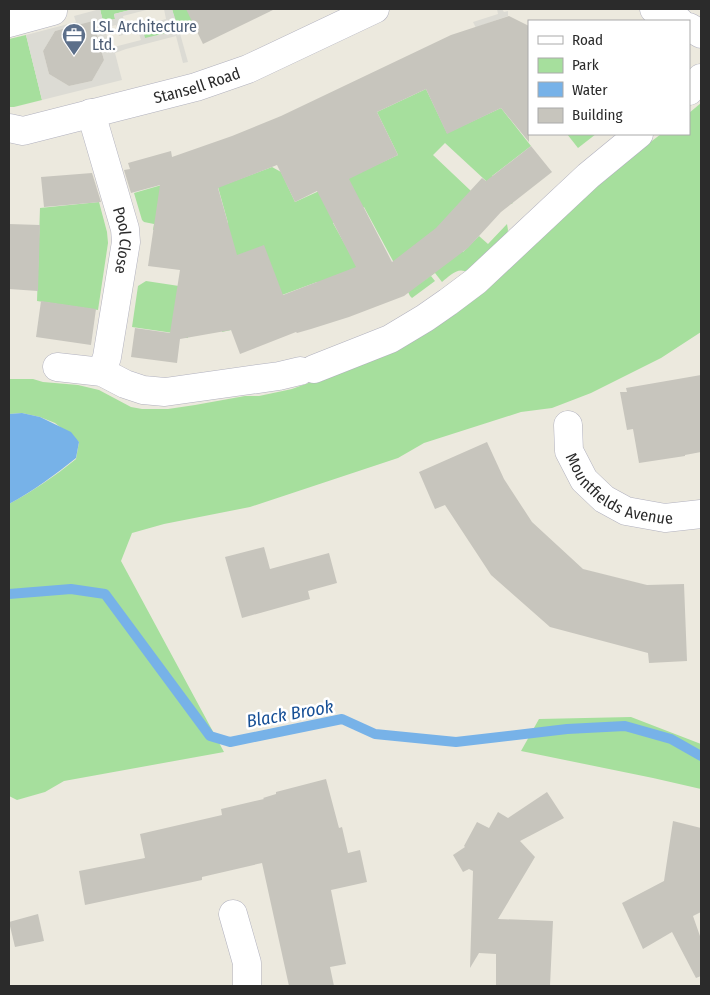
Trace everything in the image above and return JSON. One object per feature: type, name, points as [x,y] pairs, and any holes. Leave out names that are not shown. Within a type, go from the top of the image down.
[{"type":"street","points":[[9,23],[53,11],[52,9]]},
{"type":"street","points":[[654,9],[677,20]]},
{"type":"street","name":"Stansell Road","points":[[9,128],[23,131],[196,87],[248,69],[362,12]]},
{"type":"street","points":[[690,27],[701,34]]},
{"type":"street","points":[[690,90],[701,78]]},
{"type":"street","name":"Pool Close","points":[[91,113],[125,229],[126,242],[107,357],[102,372]]},
{"type":"street","points":[[57,366],[102,372],[125,384],[143,390],[165,392],[279,376],[307,370],[390,339],[425,318],[476,281],[588,176],[631,140]]},
{"type":"street","name":"Mountfields Avenue","points":[[568,425],[569,451],[584,480],[604,499],[626,512],[665,518],[701,514]]},
{"type":"street","points":[[233,914],[247,963],[247,986]]},
{"type":"green space","points":[[100,9],[134,9],[114,14],[115,19],[103,22]]},
{"type":"green space","points":[[172,9],[204,9],[190,15],[195,26],[145,39],[142,30],[175,21]]},
{"type":"green space","points":[[26,35],[42,100],[9,107],[9,39]]},
{"type":"green space","points":[[426,89],[447,133],[501,108],[531,146],[492,176],[513,203],[511,204],[445,143],[433,155],[471,191],[437,228],[463,252],[479,236],[488,244],[507,224],[507,235],[468,273],[457,271],[442,282],[435,273],[414,288],[431,276],[435,281],[412,298],[364,207],[333,223],[362,275],[321,290],[317,282],[282,295],[227,321],[231,330],[222,332],[217,299],[183,305],[188,338],[180,338],[180,334],[132,327],[138,286],[146,281],[212,291],[196,236],[153,230],[154,224],[142,220],[134,193],[179,180],[194,233],[228,223],[218,187],[272,167],[281,172],[295,202],[398,155],[377,112]]},
{"type":"green space","points":[[701,103],[701,332],[661,358],[591,393],[552,408],[521,412],[424,443],[398,458],[250,507],[164,524],[132,533],[121,561],[224,752],[64,781],[45,792],[17,800],[9,796],[9,504],[44,483],[76,459],[79,442],[55,423],[40,417],[22,413],[9,414],[9,379],[33,379],[43,382],[78,385],[99,390],[131,407],[168,409],[245,396],[259,396],[292,389],[377,358],[660,135],[690,135],[690,112]]},
{"type":"green space","points":[[568,135],[595,135],[578,148]]},
{"type":"green space","points":[[99,202],[108,243],[98,310],[37,301],[40,208]]},
{"type":"green space","points":[[631,717],[701,744],[701,789],[521,751],[539,719]]},
{"type":"shaded area","points":[[100,9],[103,21],[115,19],[114,14],[134,9],[150,9],[123,16],[126,30],[166,19],[164,9],[172,9],[176,21],[143,30],[145,38],[179,30],[188,62],[183,63],[176,36],[126,49],[115,53],[122,80],[42,100],[26,35],[76,22],[74,16]],"holes":[[[78,25],[98,37],[104,60],[92,81],[69,86],[49,74],[43,51],[55,31]],[[116,25],[119,36],[138,31],[141,40],[110,48],[105,28]]]},
{"type":"shaded area","points":[[497,9],[502,9],[504,12],[508,11],[508,16],[480,26],[489,54],[473,22],[498,14]]},
{"type":"water","points":[[22,413],[40,417],[71,432],[79,442],[76,458],[27,494],[9,504],[9,414]]},
{"type":"building","points":[[186,9],[275,9],[203,44]]},
{"type":"building","points":[[509,16],[528,26],[529,142],[501,108],[447,134],[426,89],[377,112],[398,155],[349,179],[392,262],[436,228],[482,178],[486,181],[531,146],[552,172],[501,212],[468,248],[404,296],[349,317],[296,332],[240,354],[231,330],[180,339],[177,363],[131,357],[135,328],[170,333],[180,270],[148,266],[160,185],[131,193],[124,170],[130,169],[128,163],[171,151],[172,157],[281,116],[451,35]],"holes":[[[277,165],[295,202],[317,191],[356,267],[283,295],[264,245],[237,255],[218,188]]]},
{"type":"building","name":"LSL Architecture Ltd.","points":[[93,21],[104,60],[92,81],[69,86],[49,74],[43,51],[55,31]]},
{"type":"building","points":[[92,173],[101,202],[44,207],[41,177]]},
{"type":"building","points":[[9,224],[40,225],[38,291],[9,289]]},
{"type":"building","points":[[41,301],[96,309],[91,345],[36,337]]},
{"type":"building","points":[[701,375],[701,452],[639,463],[633,429],[627,430],[620,392],[627,392],[626,388]]},
{"type":"building","points":[[487,442],[504,479],[532,522],[583,569],[647,585],[684,584],[687,661],[649,663],[648,653],[550,627],[491,575],[445,505],[435,509],[419,472]]},
{"type":"building","points":[[264,547],[270,569],[329,553],[337,583],[308,591],[310,599],[242,618],[225,557]]},
{"type":"building","points":[[326,779],[339,828],[342,827],[348,853],[360,850],[367,882],[331,890],[346,964],[330,967],[334,986],[289,986],[262,863],[202,877],[202,880],[85,905],[79,871],[145,858],[140,834],[222,815],[221,809],[264,799],[276,794],[276,792]]},
{"type":"building","points":[[547,792],[564,818],[520,841],[535,857],[498,919],[553,921],[550,986],[496,986],[496,954],[479,953],[470,968],[473,871],[469,869],[463,872],[453,855],[465,847],[477,822],[489,828],[498,812],[508,818]]},
{"type":"building","points":[[673,821],[701,828],[701,912],[693,916],[701,939],[701,976],[696,978],[672,932],[643,949],[622,903],[664,881]]},
{"type":"building","points":[[38,914],[44,941],[15,947],[9,922]]},
{"type":"waterway","name":"Black Brook","points":[[9,594],[71,589],[105,594],[210,736],[230,742],[342,719],[375,734],[456,742],[567,729],[625,726],[671,739],[701,756]]},
{"type":"place","name":"LSL Architecture Ltd.","points":[[74,56]]}]
